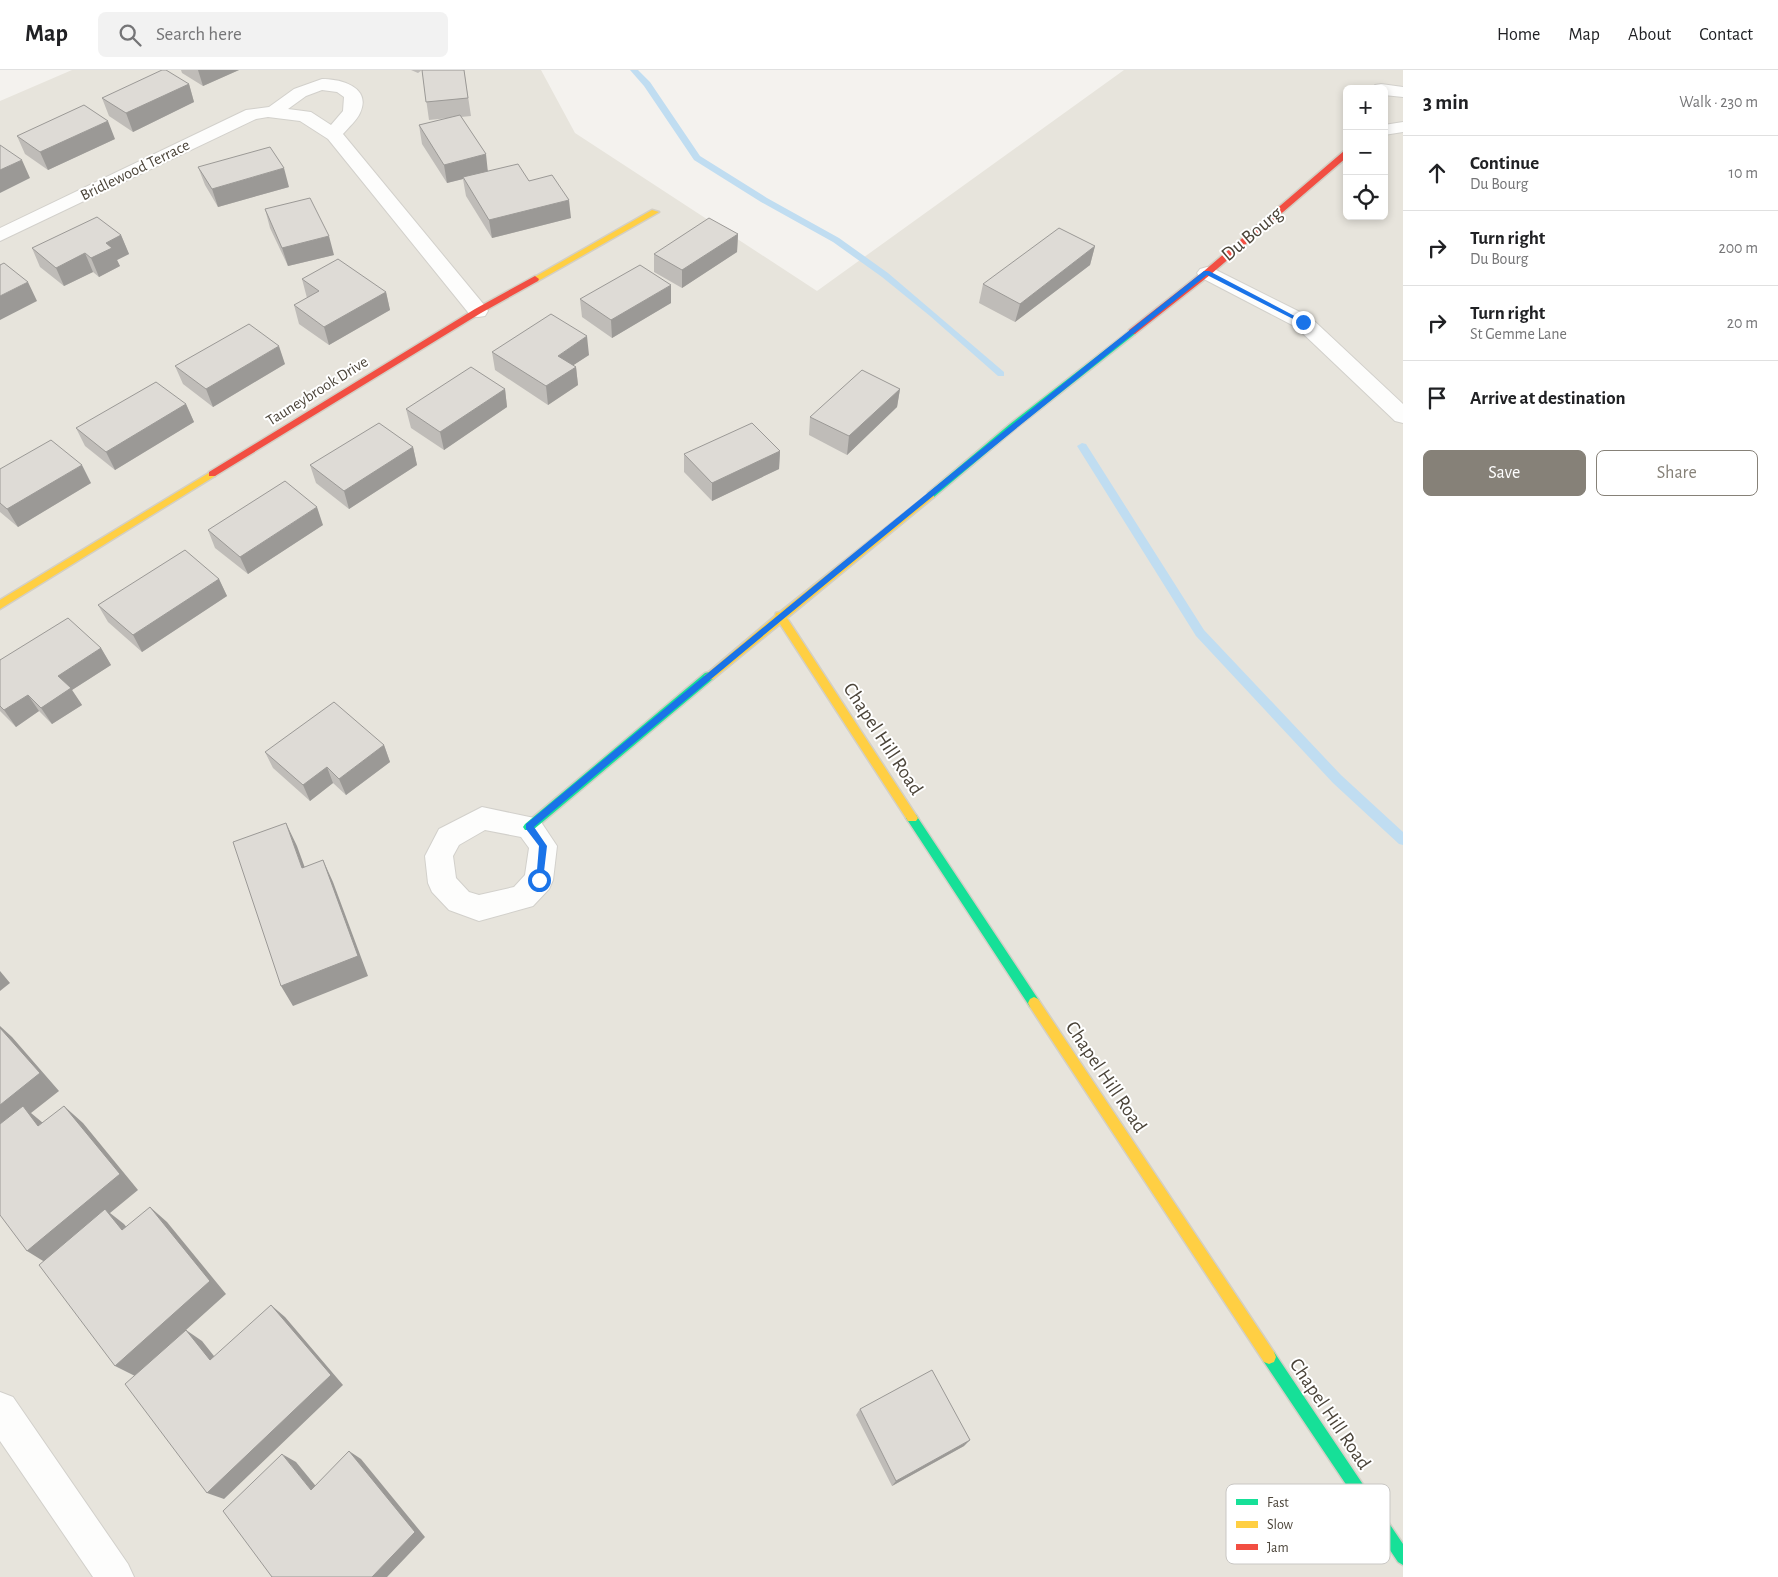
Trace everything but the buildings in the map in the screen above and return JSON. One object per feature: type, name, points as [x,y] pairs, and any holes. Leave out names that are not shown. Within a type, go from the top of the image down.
[{"type":"street","points":[[272,113],[286,100],[306,88],[335,85],[347,88],[353,95],[352,112],[332,135]]},
{"type":"street","points":[[1388,90],[1403,92]]},
{"type":"street","name":"Bridlewood Terrace","points":[[0,235],[252,114],[272,113],[305,116],[333,134],[478,311]]},
{"type":"street","points":[[1388,129],[1403,127]]},
{"type":"street","name":"Du Bourg","points":[[529,826],[780,616],[1206,272],[1343,156]]},
{"type":"street","name":"Tauneybrook Drive","points":[[0,605],[478,311],[655,212]]},
{"type":"street","points":[[1206,272],[1303,322],[1403,416]]},
{"type":"street","name":"Chapel Hill Road","points":[[780,616],[968,904],[1354,1484]]},
{"type":"street","points":[[0,1410],[115,1577]]},
{"type":"street","name":"Chapel Hill Road","points":[[1390,1537],[1403,1557]]},
{"type":"shaded area","points":[[72,70],[541,70],[575,133],[817,291],[1124,70],[1403,70],[1403,1577],[0,1577],[0,101]]},
{"type":"waterway","points":[[634,70],[647,84],[697,158],[764,200],[836,240],[885,275],[1001,374]]},
{"type":"waterway","points":[[1082,446],[1200,633],[1337,779],[1403,840]]},
{"type":"traffic: fast","points":[[931,495],[1013,426],[1132,332]]},
{"type":"traffic: fast","points":[[529,827],[709,676]]},
{"type":"traffic: fast","points":[[912,818],[1034,1003]]},
{"type":"traffic: fast","points":[[1269,1357],[1354,1484]]},
{"type":"traffic: fast","points":[[1390,1538],[1403,1557]]},
{"type":"traffic: slow","points":[[535,279],[655,212]]},
{"type":"traffic: slow","points":[[0,605],[212,474]]},
{"type":"traffic: slow","points":[[709,676],[931,495]]},
{"type":"traffic: slow","points":[[780,616],[912,818]]},
{"type":"traffic: slow","points":[[1034,1003],[1269,1357]]},
{"type":"traffic: jam","points":[[1132,332],[1207,273],[1343,156]]},
{"type":"traffic: jam","points":[[212,474],[478,311],[535,279]]},
{"type":"route","points":[[539,880],[543,846],[529,826],[780,616],[1206,272],[1303,322]]}]
